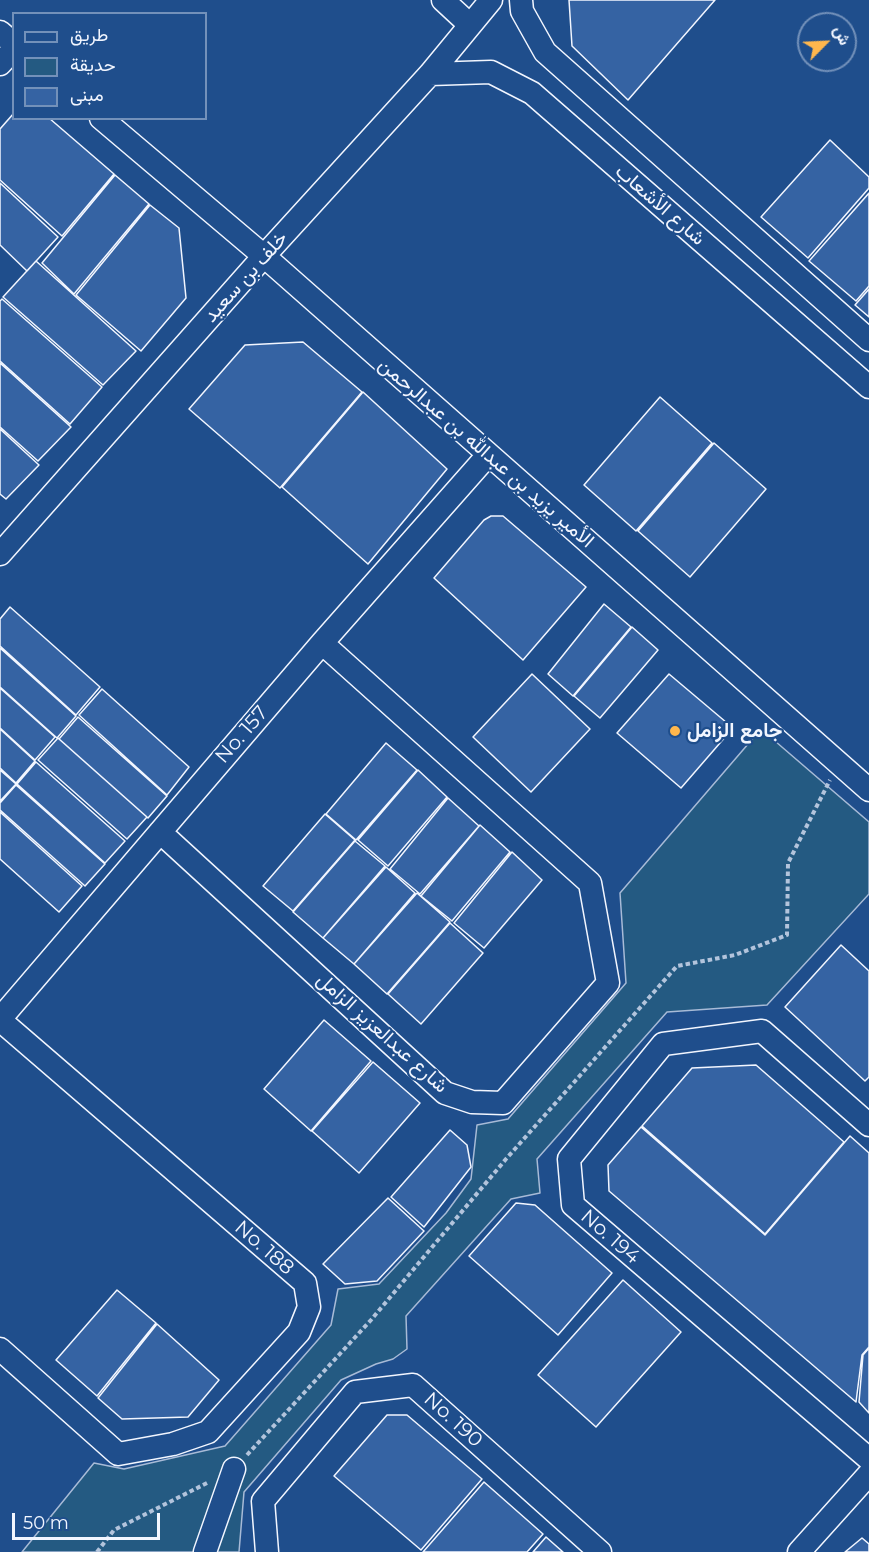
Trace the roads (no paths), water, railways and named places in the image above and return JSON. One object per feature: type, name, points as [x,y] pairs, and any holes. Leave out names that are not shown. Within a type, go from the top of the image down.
[{"type":"street","points":[[443,0],[470,25]]},
{"type":"street","name":"خلف بن سعيد","points":[[0,554],[264,256],[430,74],[491,0]]},
{"type":"street","name":"شارع الأشعاب","points":[[521,0],[522,11],[545,52],[869,340]]},
{"type":"street","points":[[0,32],[12,44]]},
{"type":"street","points":[[0,64],[12,49]]},
{"type":"street","name":"شارع الأشعاب","points":[[430,74],[491,72],[532,93],[869,387]]},
{"type":"street","name":"الأمير يزيد بن عبدالله بن عبدالرحمن","points":[[103,120],[264,256],[869,790]]},
{"type":"street","name":"No. 157","points":[[0,1020],[322,643],[488,455]]},
{"type":"street","name":"شارع عبدالعزيز الزامل","points":[[160,832],[445,1093],[472,1102],[503,1103],[608,982],[590,883],[322,643]]},
{"type":"street","name":"No. 188","points":[[0,1020],[305,1283],[309,1307],[299,1332],[208,1432],[173,1444],[118,1455],[0,1349]]},
{"type":"street","name":"No. 194","points":[[869,1125],[762,1031],[663,1044],[569,1160],[573,1205],[869,1459]]},
{"type":"street","name":"No. 190","points":[[267,1552],[263,1501],[355,1392],[413,1385],[600,1552]]},
{"type":"street","points":[[206,1552],[234,1470]]},
{"type":"street","points":[[799,1552],[869,1474]]},
{"type":"place","name":"جامع الزامل","points":[[675,731]]}]
